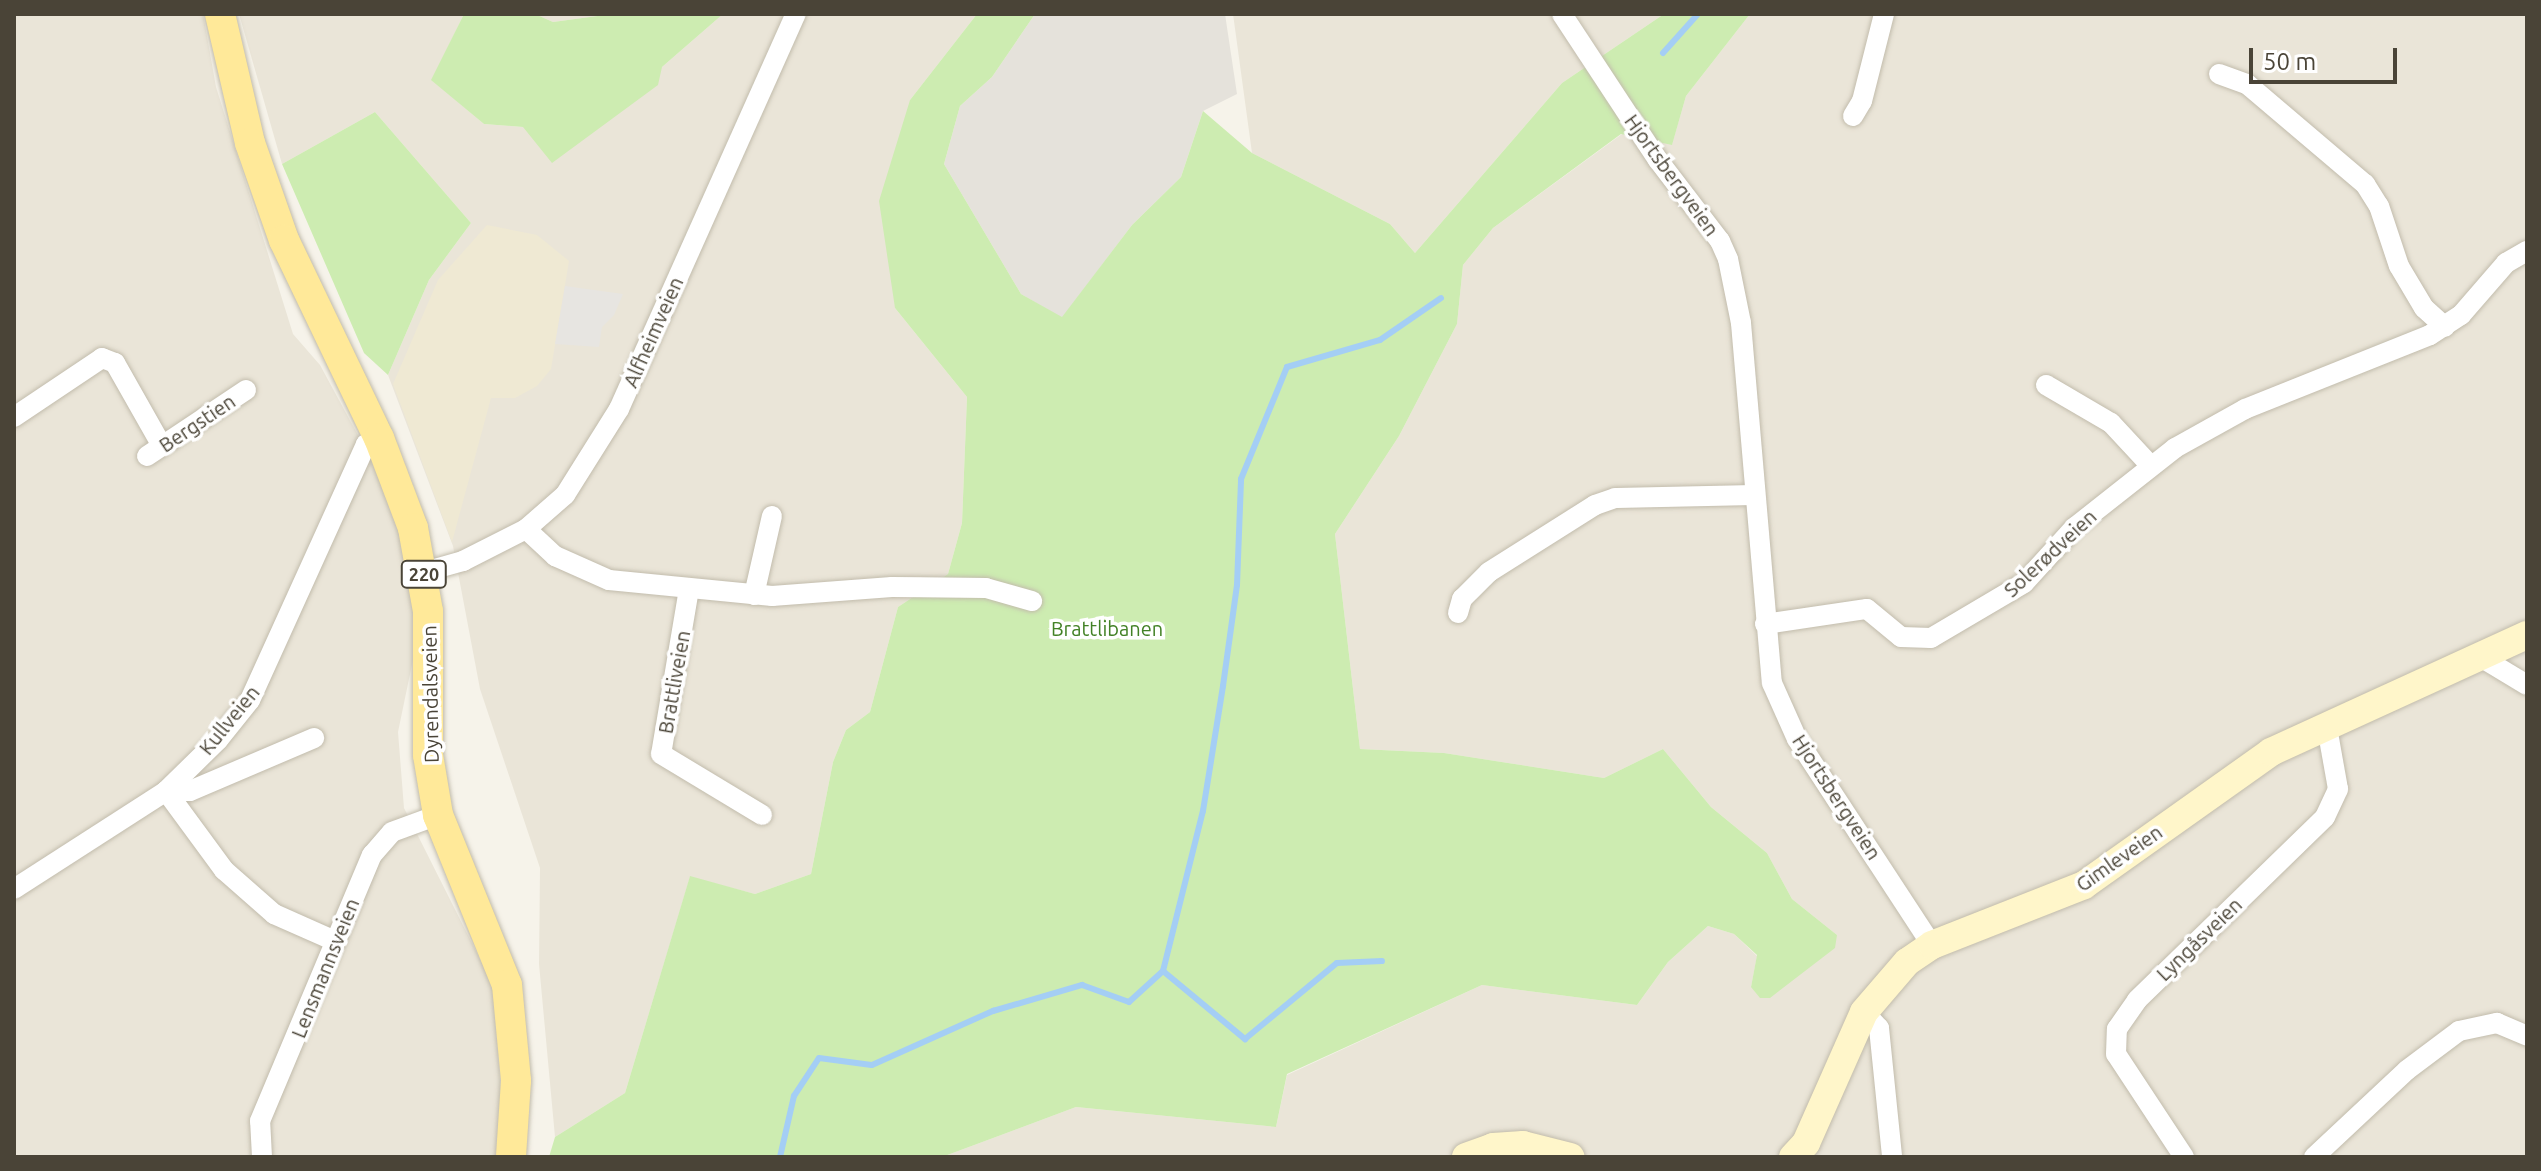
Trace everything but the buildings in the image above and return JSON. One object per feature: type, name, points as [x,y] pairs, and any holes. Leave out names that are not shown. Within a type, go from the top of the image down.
[{"type":"main road","name":"Dyrendalsveien","points":[[220,14],[250,143],[284,240],[379,438],[424,572],[430,652],[428,755],[438,815],[507,985],[516,1081],[511,1157]]},
{"type":"street","name":"Alfheimveien","points":[[424,572],[463,561],[526,529],[565,495],[619,409],[796,14]]},
{"type":"street","name":"Hjortsbergveien","points":[[1562,14],[1658,160],[1720,241],[1741,323],[1772,683],[1797,739],[1932,945]]},
{"type":"street","points":[[1853,116],[1862,101],[1884,14]]},
{"type":"street","points":[[2219,74],[2247,84],[2365,184],[2379,206],[2399,266],[2424,308],[2445,327]]},
{"type":"street","name":"Solerødveien","points":[[1765,624],[1867,609],[1901,637],[1931,638],[2024,583],[2075,527],[2150,465],[2208,427],[2445,327],[2506,263],[2527,251]]},
{"type":"street","name":"Bergstien","points":[[14,417],[102,358],[115,363],[155,451],[246,390]]},
{"type":"street","points":[[2046,385],[2111,423],[2150,465]]},
{"type":"street","name":"Kullveien","points":[[14,889],[166,791],[250,700],[366,444],[379,438]]},
{"type":"street","points":[[1458,613],[1462,599],[1489,572],[1595,505],[1615,498],[1755,495]]},
{"type":"street","points":[[754,595],[772,516]]},
{"type":"street","points":[[526,529],[555,556],[609,580],[754,595],[986,588],[1032,601]]},
{"type":"street","name":"Brattliveien","points":[[689,589],[661,754],[762,815]]},
{"type":"street","name":"Gimleveien","points":[[1793,1157],[1806,1143],[1864,1012],[1894,974],[1932,945],[2084,885],[2245,767],[2527,635]]},
{"type":"street","points":[[2479,656],[2527,685]]},
{"type":"street","name":"Lyngåsveien","points":[[2184,1157],[2116,1054],[2117,1029],[2137,1000],[2325,817],[2338,789],[2327,727]]},
{"type":"street","points":[[166,791],[190,791],[314,738]]},
{"type":"street","points":[[166,791],[224,870],[274,914],[335,941]]},
{"type":"street","name":"Lensmannsveien","points":[[262,1157],[260,1121],[372,855],[392,832],[438,815]]},
{"type":"street","points":[[1864,1012],[1879,1028],[1892,1157]]},
{"type":"street","points":[[2314,1157],[2407,1070],[2459,1031],[2497,1023],[2527,1036]]},
{"type":"street","points":[[1466,1157],[1493,1147],[1523,1145],[1570,1157]]},
{"type":"shaded area","points":[[14,14],[203,14],[216,87],[293,334],[320,365],[379,474],[409,564],[416,645],[398,732],[404,808],[493,985],[502,1109],[496,1157],[14,1157]]},
{"type":"shaded area","points":[[239,14],[464,14],[432,80],[484,124],[523,127],[662,67],[723,14],[977,14],[910,100],[895,308],[967,397],[962,523],[948,574],[898,607],[870,712],[846,730],[833,762],[811,874],[755,894],[690,877],[625,1093],[555,1137],[539,964],[540,868],[480,689],[453,546],[388,375],[429,280],[471,223],[375,112],[282,164]]},
{"type":"shaded area","points":[[535,14],[612,14],[553,22]]},
{"type":"shaded area","points":[[1035,14],[1225,14],[1237,94],[1203,111],[1181,177],[1132,225],[1062,318],[1021,294],[944,164],[960,106],[992,77]]},
{"type":"shaded area","points":[[1233,14],[1664,14],[1562,83],[1415,253],[1390,224],[1252,153]]},
{"type":"shaded area","points":[[1750,14],[2527,14],[2527,1157],[942,1157],[1076,1107],[1276,1127],[1287,1075],[1482,985],[1637,1005],[1668,962],[1708,926],[1734,934],[1757,956],[1751,987],[1837,935],[1792,899],[1767,853],[1711,807],[1663,749],[1604,778],[1444,753],[1360,749],[1335,534],[1399,436],[1457,324],[1463,265],[1493,228],[1622,134],[1672,144],[1686,96]]},
{"type":"shaded area","points":[[487,225],[537,235],[569,261],[551,369],[537,386],[515,398],[491,398],[452,542],[393,384],[438,280]]},
{"type":"shaded area","points":[[565,286],[623,294],[614,315],[602,327],[599,347],[555,344]]},
{"type":"green space","points":[[464,14],[535,14],[553,22],[612,14],[723,14],[662,67],[658,85],[552,163],[523,127],[484,124],[431,80]]},
{"type":"green space","name":"Brattlibanen","points":[[977,14],[1035,14],[992,77],[960,106],[944,164],[1021,294],[1062,317],[1132,225],[1181,177],[1203,111],[1252,153],[1390,224],[1415,253],[1562,83],[1664,14],[1750,14],[1686,96],[1672,145],[1621,134],[1493,228],[1463,265],[1457,324],[1399,436],[1335,534],[1360,749],[1444,753],[1604,778],[1663,749],[1711,807],[1767,853],[1792,899],[1837,935],[1835,948],[1770,998],[1760,998],[1751,987],[1757,955],[1734,934],[1708,926],[1668,962],[1637,1005],[1482,985],[1287,1074],[1276,1127],[1076,1107],[942,1157],[549,1157],[555,1137],[625,1093],[690,876],[755,894],[811,874],[833,762],[846,730],[870,712],[898,607],[948,574],[962,523],[967,397],[895,308],[879,201],[910,100]]},
{"type":"green space","points":[[375,112],[471,223],[429,280],[388,375],[364,353],[282,164]]},
{"type":"waterway","points":[[1663,53],[1698,14]]},
{"type":"waterway","points":[[1163,971],[1203,811],[1223,686],[1237,585],[1241,479],[1287,367],[1380,340],[1441,298]]},
{"type":"waterway","points":[[780,1157],[794,1096],[819,1058],[872,1065],[993,1011],[1082,985],[1129,1002],[1163,971],[1245,1039],[1337,963],[1382,961]]}]
